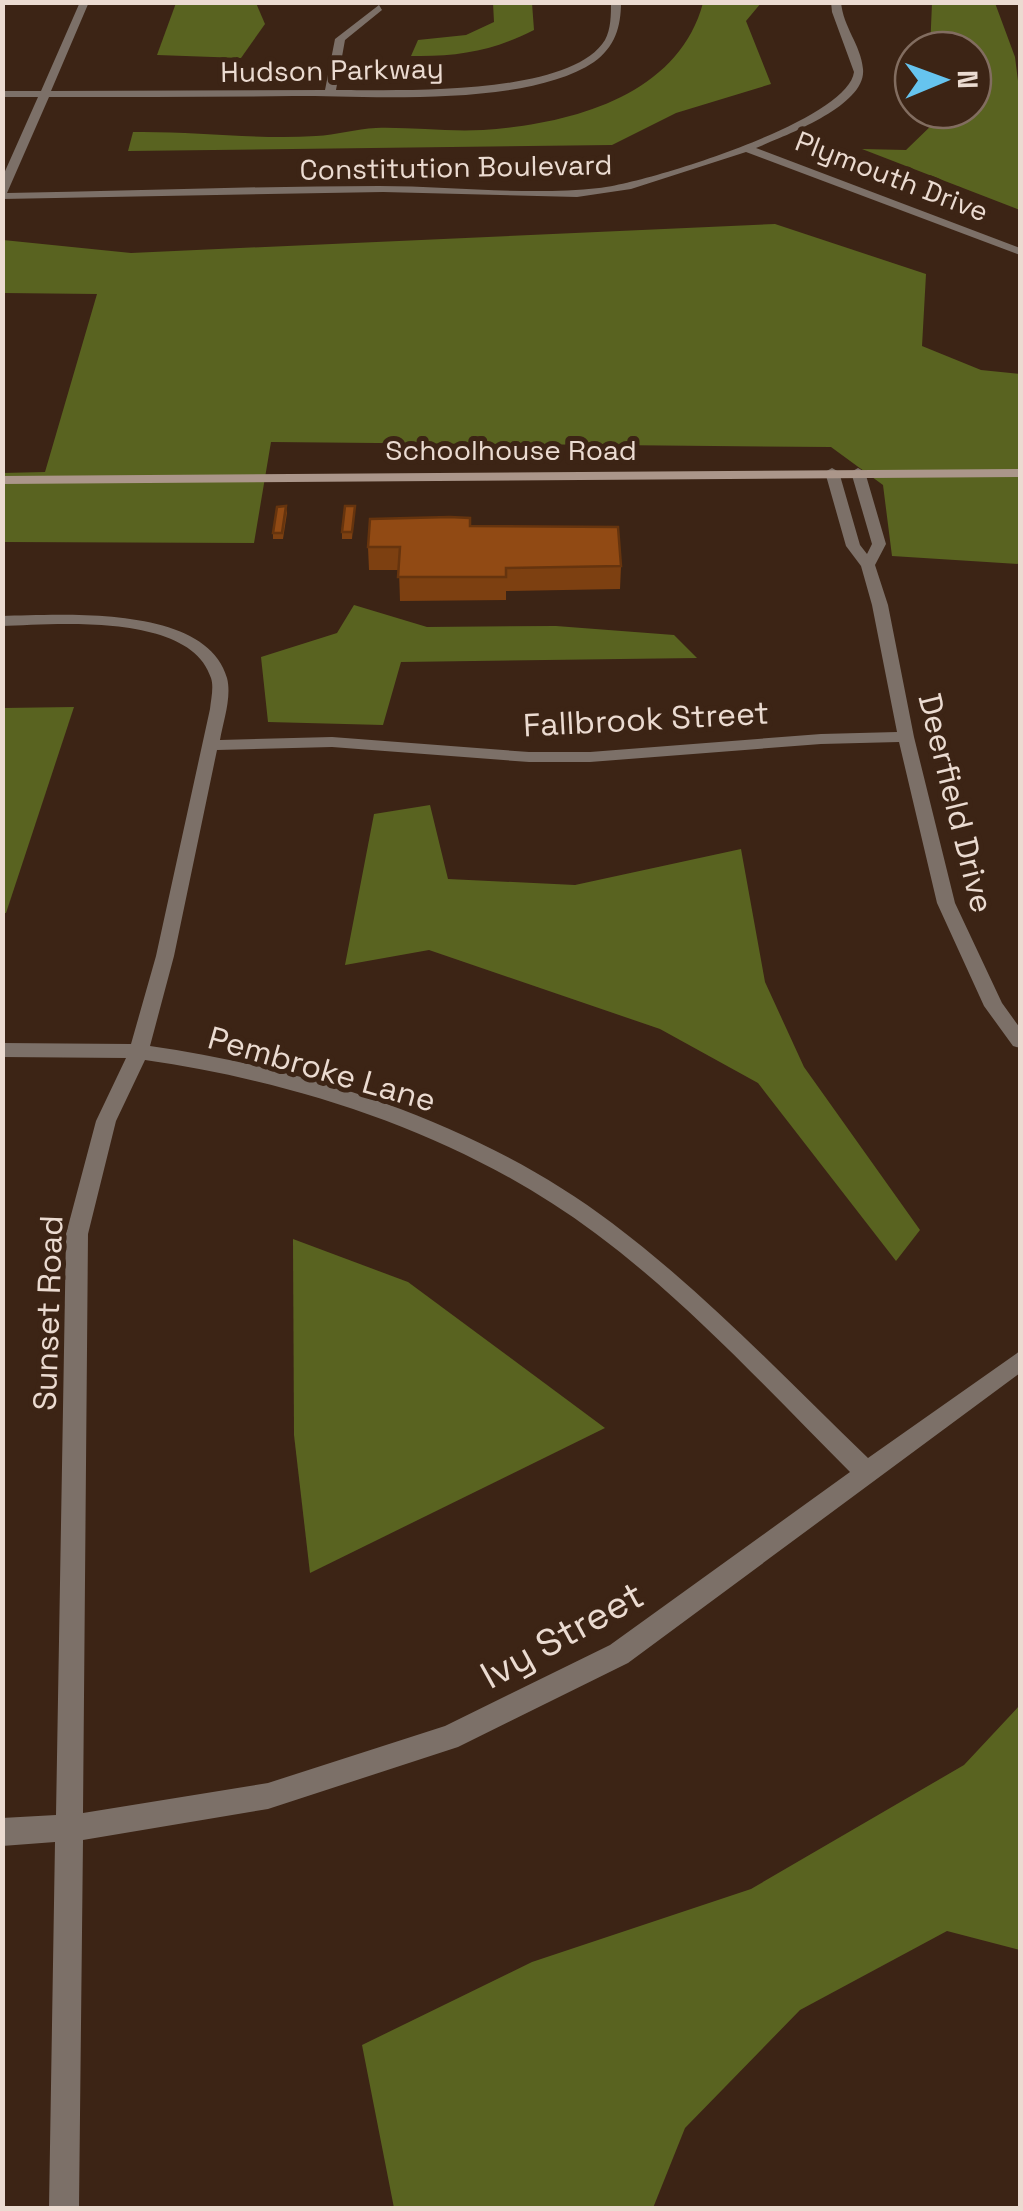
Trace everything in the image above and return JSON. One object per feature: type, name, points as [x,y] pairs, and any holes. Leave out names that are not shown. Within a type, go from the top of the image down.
[{"type":"street","points":[[2,194],[85,2]]},
{"type":"street","name":"Hudson Parkway","points":[[2,94],[330,94],[488,88],[560,72],[603,49],[616,26],[616,2]]},
{"type":"street","name":"Constitution Boulevard","points":[[2,194],[379,189],[569,194],[669,178],[746,148],[843,101],[858,83],[858,68],[839,25],[836,2]]},
{"type":"street","points":[[330,94],[340,40],[379,8]]},
{"type":"street","name":"Plymouth Drive","points":[[746,148],[1020,252]]},
{"type":"street","name":"Deerfield Drive","points":[[832,472],[853,546],[868,565],[880,605],[906,738],[946,903],[985,990],[1020,1041]]},
{"type":"street","name":"Deerfield Drive","points":[[858,472],[879,544],[868,565]]},
{"type":"street","name":"Schoolhouse Road","points":[[2,480],[1020,473]]},
{"type":"street","name":"Sunset Road","points":[[2,621],[114,620],[142,625],[190,643],[210,660],[219,678],[210,746],[166,956],[139,1052],[106,1120],[77,1234],[64,2208]]},
{"type":"street","name":"Fallbrook Street","points":[[210,746],[332,742],[530,757],[590,757],[821,739],[906,738]]},
{"type":"street","name":"Pembroke Lane","points":[[2,1050],[139,1052],[238,1070],[388,1114],[462,1144],[601,1226],[684,1296],[865,1471]]},
{"type":"street","name":"Ivy Street","points":[[2,1832],[72,1828],[268,1796],[450,1738],[619,1654],[712,1590],[865,1471],[1020,1361]]},
{"type":"green space","points":[[176,3],[256,3],[265,24],[241,58],[157,55]]},
{"type":"green space","points":[[493,3],[532,3],[534,30],[474,51],[411,56],[418,40],[466,35],[494,22]]},
{"type":"green space","points":[[703,3],[761,3],[746,21],[771,84],[676,113],[612,145],[128,151],[133,132],[294,137],[376,128],[483,130],[551,121],[617,99],[646,82],[670,61],[690,35]]},
{"type":"green space","points":[[932,3],[995,3],[1015,57],[1020,97],[1020,210],[862,149],[906,150],[927,130],[993,130],[993,30],[931,30]]},
{"type":"green space","points":[[775,224],[926,274],[922,346],[981,370],[1020,374],[1020,564],[892,556],[883,485],[831,447],[271,442],[254,543],[3,542],[2,473],[45,472],[97,294],[3,293],[3,240],[131,253]]},
{"type":"green space","points":[[354,605],[427,627],[556,626],[674,635],[697,658],[401,662],[383,725],[268,722],[261,657],[337,633]]},
{"type":"green space","points":[[74,707],[6,913],[3,913],[3,708]]},
{"type":"green space","points":[[430,805],[448,879],[575,885],[741,849],[765,982],[804,1067],[920,1230],[896,1261],[758,1083],[660,1029],[429,950],[345,965],[374,814]]},
{"type":"green space","points":[[293,1239],[408,1282],[605,1428],[310,1573],[294,1435]]},
{"type":"green space","points":[[1020,1705],[1020,1950],[947,1931],[800,2010],[685,2128],[653,2208],[394,2208],[362,2045],[532,1962],[751,1889],[964,1765]]},
{"type":"building","points":[[286,506],[282,533],[273,533],[277,507]]},
{"type":"building","points":[[345,506],[355,506],[352,532],[342,532]]},
{"type":"building","points":[[470,518],[470,526],[618,527],[621,566],[506,568],[506,577],[398,577],[400,547],[368,547],[370,519]]}]
